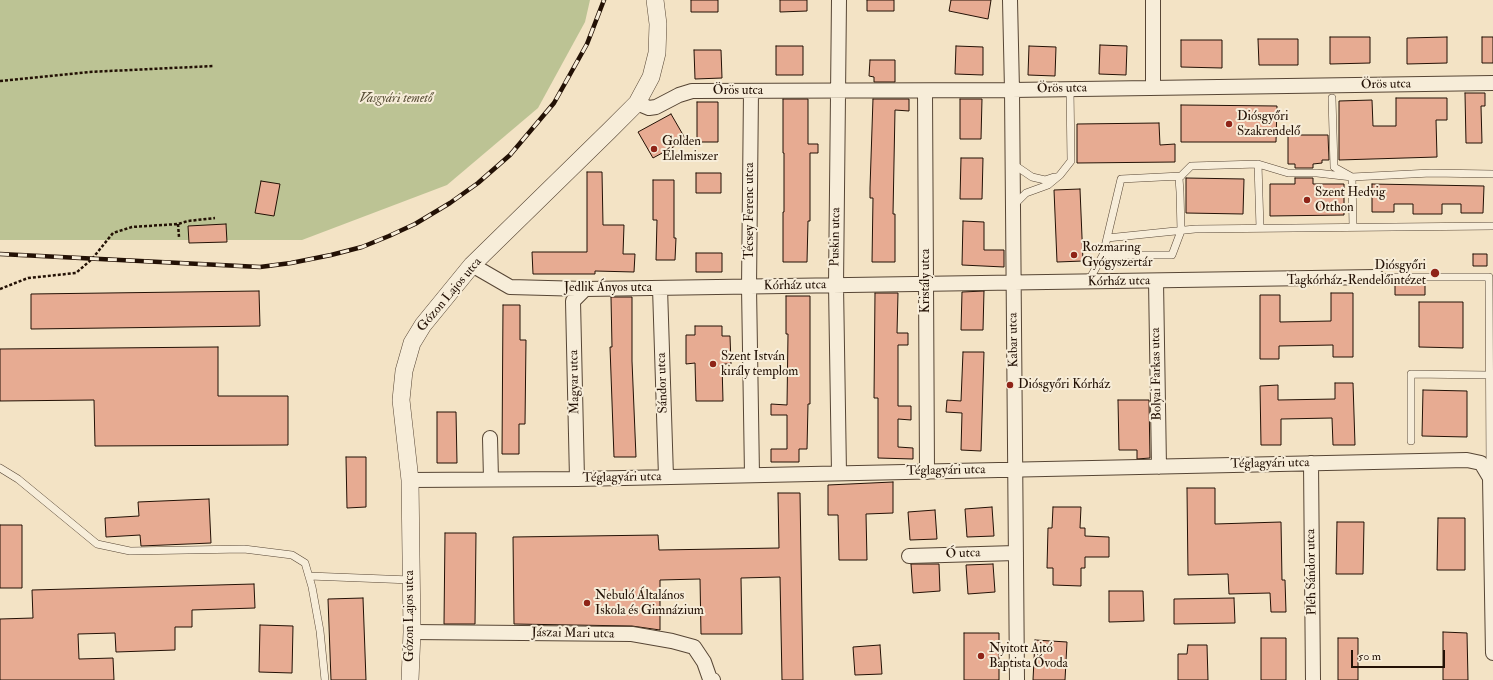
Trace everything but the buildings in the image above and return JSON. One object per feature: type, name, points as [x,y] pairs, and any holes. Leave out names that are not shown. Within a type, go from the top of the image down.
[{"type":"street","name":"Gózon Lajos utca","points":[[410,680],[412,632],[410,480],[401,400],[404,371],[412,343],[423,325],[472,265],[637,102],[651,77],[658,53],[658,24],[655,0]]},
{"type":"street","name":"Puskin utca","points":[[839,0],[836,286],[839,474]]},
{"type":"street","name":"Kabar utca","points":[[1010,0],[1018,680]]},
{"type":"street","points":[[1153,0],[1153,88]]},
{"type":"street","name":"Örös utca","points":[[637,102],[649,108],[656,107],[679,95],[692,91],[925,91],[1493,83]]},
{"type":"street","name":"Técsey Ferenc utca","points":[[751,91],[749,287],[752,475]]},
{"type":"street","name":"Kristály utca","points":[[925,91],[927,472]]},
{"type":"street","name":"Jedlik Ányos utca","points":[[472,265],[510,287],[585,289],[749,287]]},
{"type":"street","name":"Kórház utca","points":[[749,287],[1260,278],[1377,278]]},
{"type":"street","name":"Bolyai Farkas utca","points":[[1156,281],[1159,467]]},
{"type":"street","name":"Sándor utca","points":[[660,288],[666,477]]},
{"type":"street","name":"Magyar utca","points":[[577,479],[573,301],[585,289]]},
{"type":"street","points":[[490,438],[491,480]]},
{"type":"street","name":"Téglagyári utca","points":[[410,480],[577,479],[1467,460],[1481,463],[1490,478]]},
{"type":"street","name":"Pléh Sándor utca","points":[[1311,464],[1313,680]]},
{"type":"street","points":[[1490,478],[1493,653]]},
{"type":"street","name":"Ó utca","points":[[909,556],[1016,553]]},
{"type":"street","name":"Jászai Mari utca","points":[[412,632],[632,634],[672,641],[694,647],[704,662],[710,679],[713,680]]},
{"type":"lane","points":[[1013,207],[1026,193],[1048,185],[1060,175],[1071,161],[1070,89]]},
{"type":"lane","points":[[1332,98],[1334,167],[1352,178]]},
{"type":"lane","points":[[1013,164],[1032,177],[1045,180],[1060,175]]},
{"type":"lane","points":[[1258,164],[1260,228]]},
{"type":"lane","points":[[1103,255],[1172,255],[1181,231],[1179,178],[1191,166],[1258,164],[1288,173],[1317,173],[1352,178],[1431,173],[1493,174]]},
{"type":"lane","points":[[1088,282],[1103,255],[1121,179],[1181,176]]},
{"type":"lane","points":[[1352,178],[1353,227]]},
{"type":"lane","points":[[1108,238],[1181,231],[1260,228],[1493,226]]},
{"type":"lane","name":"Kórház utca","points":[[1377,278],[1489,277],[1491,355]]},
{"type":"lane","points":[[1490,478],[1489,374],[1491,355]]},
{"type":"lane","points":[[1410,441],[1411,374],[1489,374]]},
{"type":"lane","points":[[0,468],[18,479],[97,544],[130,551],[244,548],[292,555],[305,563],[320,631],[325,680]]},
{"type":"lane","points":[[309,576],[411,580]]},
{"type":"path","points":[[0,81],[88,72],[213,66]]},
{"type":"path","points":[[0,289],[28,278],[76,273],[92,259],[113,233],[132,227],[178,224],[188,221],[215,218]]},
{"type":"path","points":[[178,224],[179,237]]},
{"type":"green space","name":"Vasgyári temető","points":[[0,0],[590,0],[585,22],[538,108],[447,185],[302,240],[0,240]]},
{"type":"railway","points":[[0,254],[260,267],[291,263],[331,255],[362,247],[389,236],[415,224],[450,203],[478,183],[510,155],[554,103],[587,44],[604,0]]},
{"type":"place","name":"Diósgyőri Szakrendelő","points":[[1229,124]]},
{"type":"place","name":"Golden Élelmiszer","points":[[654,149]]},
{"type":"place","name":"Szent Hedvig Otthon","points":[[1307,200]]},
{"type":"place","name":"Rozmaring Gyógyszertár","points":[[1074,255]]},
{"type":"place","name":"Diósgyőri Tagkórház-Rendelőintézet","points":[[1435,273]]},
{"type":"place","name":"Szent István király templom","points":[[713,364]]},
{"type":"place","name":"Diósgyőri Kórház","points":[[1010,385]]},
{"type":"place","name":"Nebuló Általános Iskola és Gimnázium","points":[[587,603]]},
{"type":"place","name":"Nyitott Ajtó Baptista Óvoda","points":[[981,656]]}]
